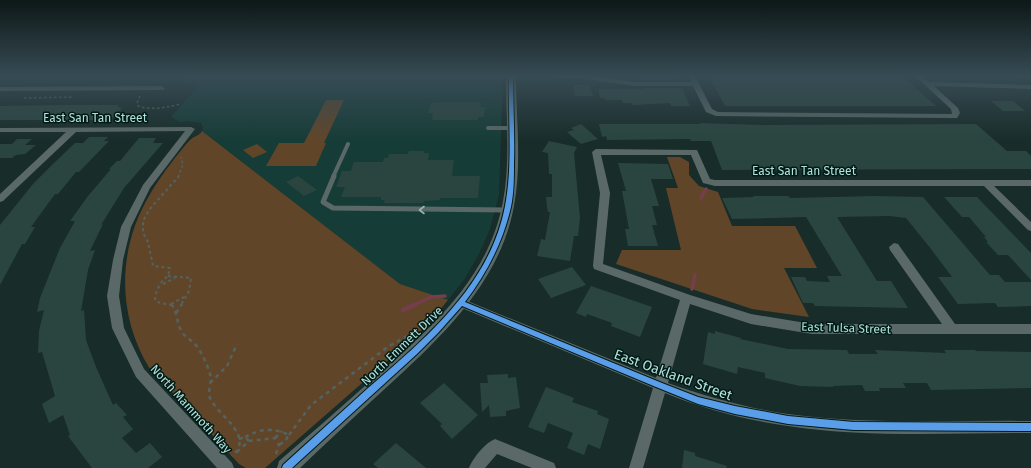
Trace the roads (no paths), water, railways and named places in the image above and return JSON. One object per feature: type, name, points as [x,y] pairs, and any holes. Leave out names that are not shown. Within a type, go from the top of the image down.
[{"type":"street","name":"North Emmett Drive","points":[[280,464],[413,354],[461,303],[471,290],[501,234],[507,210],[511,183],[511,98]]},
{"type":"street","points":[[703,98],[709,110],[716,114],[954,116],[956,113],[954,108],[943,98]]},
{"type":"street","name":"East San Tan Street","points":[[0,130],[191,129]]},
{"type":"street","name":"North Mammoth Way","points":[[191,129],[146,187],[126,227],[118,260],[113,296],[118,328],[140,373],[225,466]]},
{"type":"street","points":[[0,199],[73,130]]},
{"type":"street","name":"East San Tan Street","points":[[598,266],[605,193],[596,152],[694,152],[706,181],[715,183],[1031,183]]},
{"type":"street","points":[[986,183],[1031,228]]},
{"type":"street","points":[[894,247],[952,329]]},
{"type":"street","name":"East Tulsa Street","points":[[598,266],[686,298],[751,319],[812,329],[1031,329]]},
{"type":"street","points":[[636,468],[659,385],[686,298]]},
{"type":"street","name":"East Oakland Street","points":[[461,303],[659,385],[698,400],[735,410],[788,420],[854,426],[1031,427]]},
{"type":"street","points":[[476,468],[496,446],[548,468]]},
{"type":"lane","points":[[488,128],[511,128]]},
{"type":"lane","points":[[348,144],[323,202],[333,208],[364,210],[507,210]]},
{"type":"waterway","points":[[701,198],[706,189]]},
{"type":"waterway","points":[[692,289],[695,275]]},
{"type":"waterway","points":[[414,305],[431,297],[445,296]]},
{"type":"waterway","points":[[403,310],[416,304]]}]
